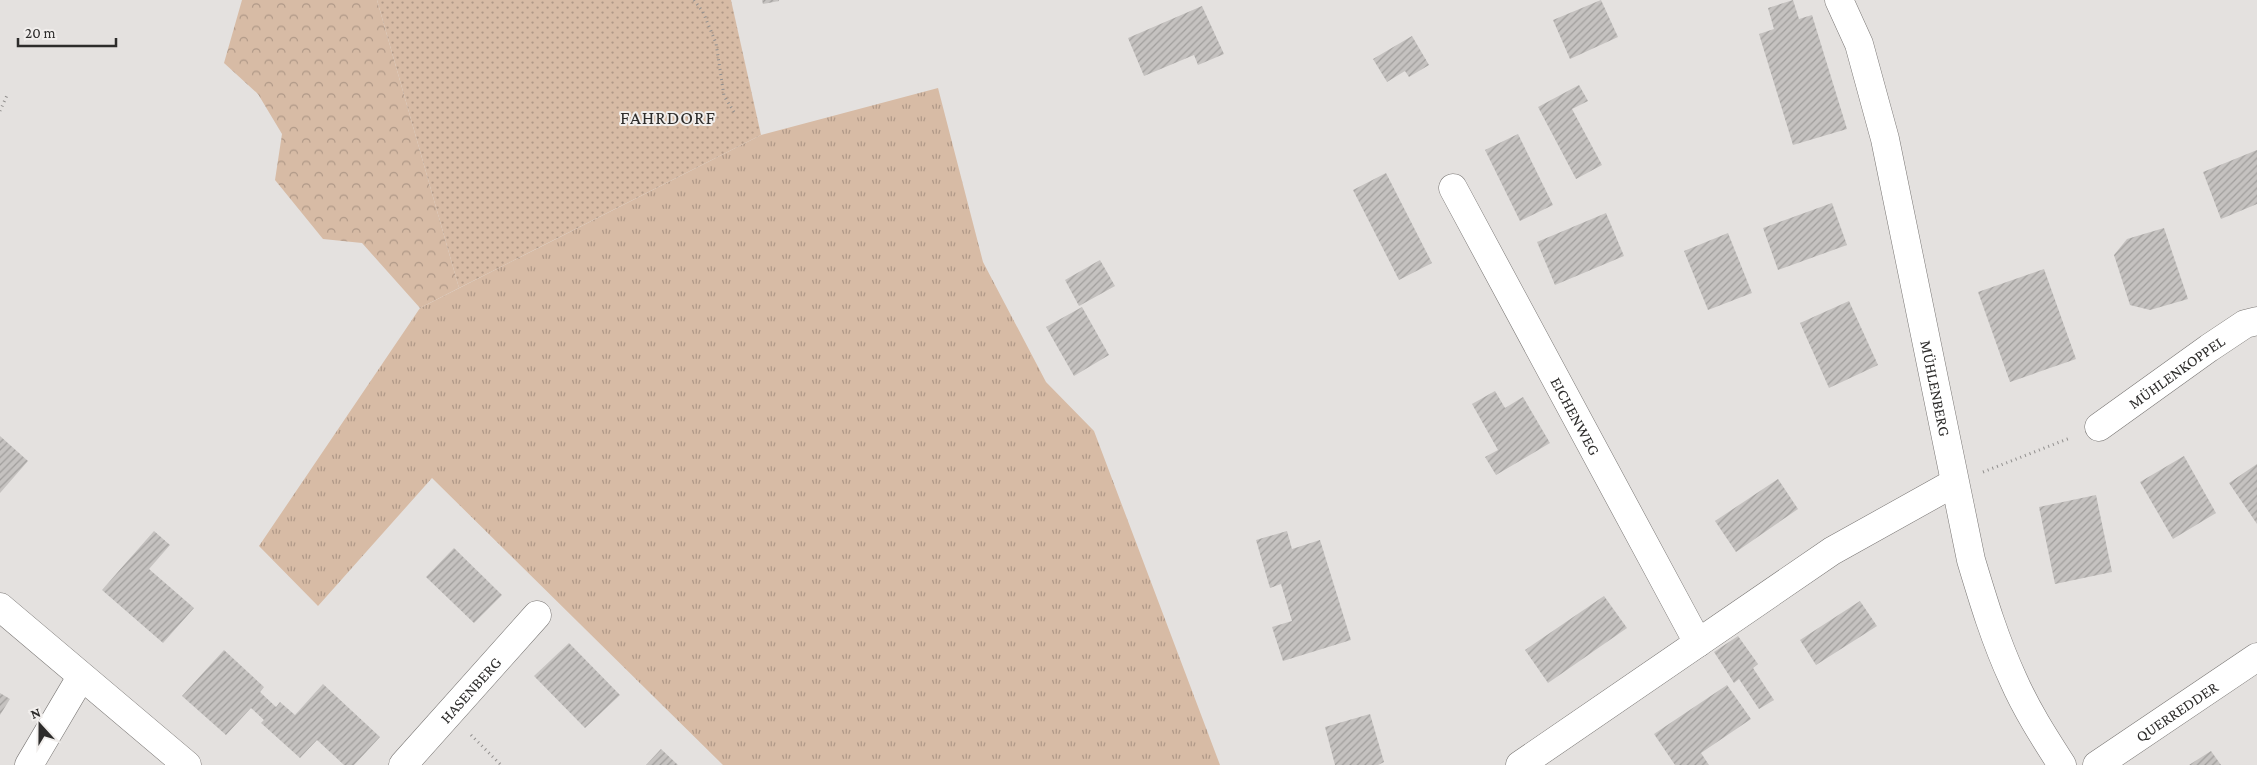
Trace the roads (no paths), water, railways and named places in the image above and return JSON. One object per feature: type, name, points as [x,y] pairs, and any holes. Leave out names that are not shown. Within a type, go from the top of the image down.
[{"type":"street","name":"MÜHLENBERG","points":[[1839,0],[1859,44],[1885,139],[1971,560],[1989,620],[2013,680],[2062,765]]},
{"type":"street","name":"EICHENWEG","points":[[1453,188],[1698,643]]},
{"type":"street","name":"MÜHLENKOPPEL","points":[[2099,427],[2209,348],[2245,324],[2257,321]]},
{"type":"street","points":[[1520,765],[1832,551],[1954,483]]},
{"type":"street","points":[[0,607],[187,765]]},
{"type":"street","name":"HASENBERG","points":[[404,765],[537,615]]},
{"type":"street","name":"QUERREDDER","points":[[2097,765],[2257,657]]},
{"type":"street","points":[[29,765],[81,677]]},
{"type":"district","name":"FAHRDORF","points":[[668,117]]}]
